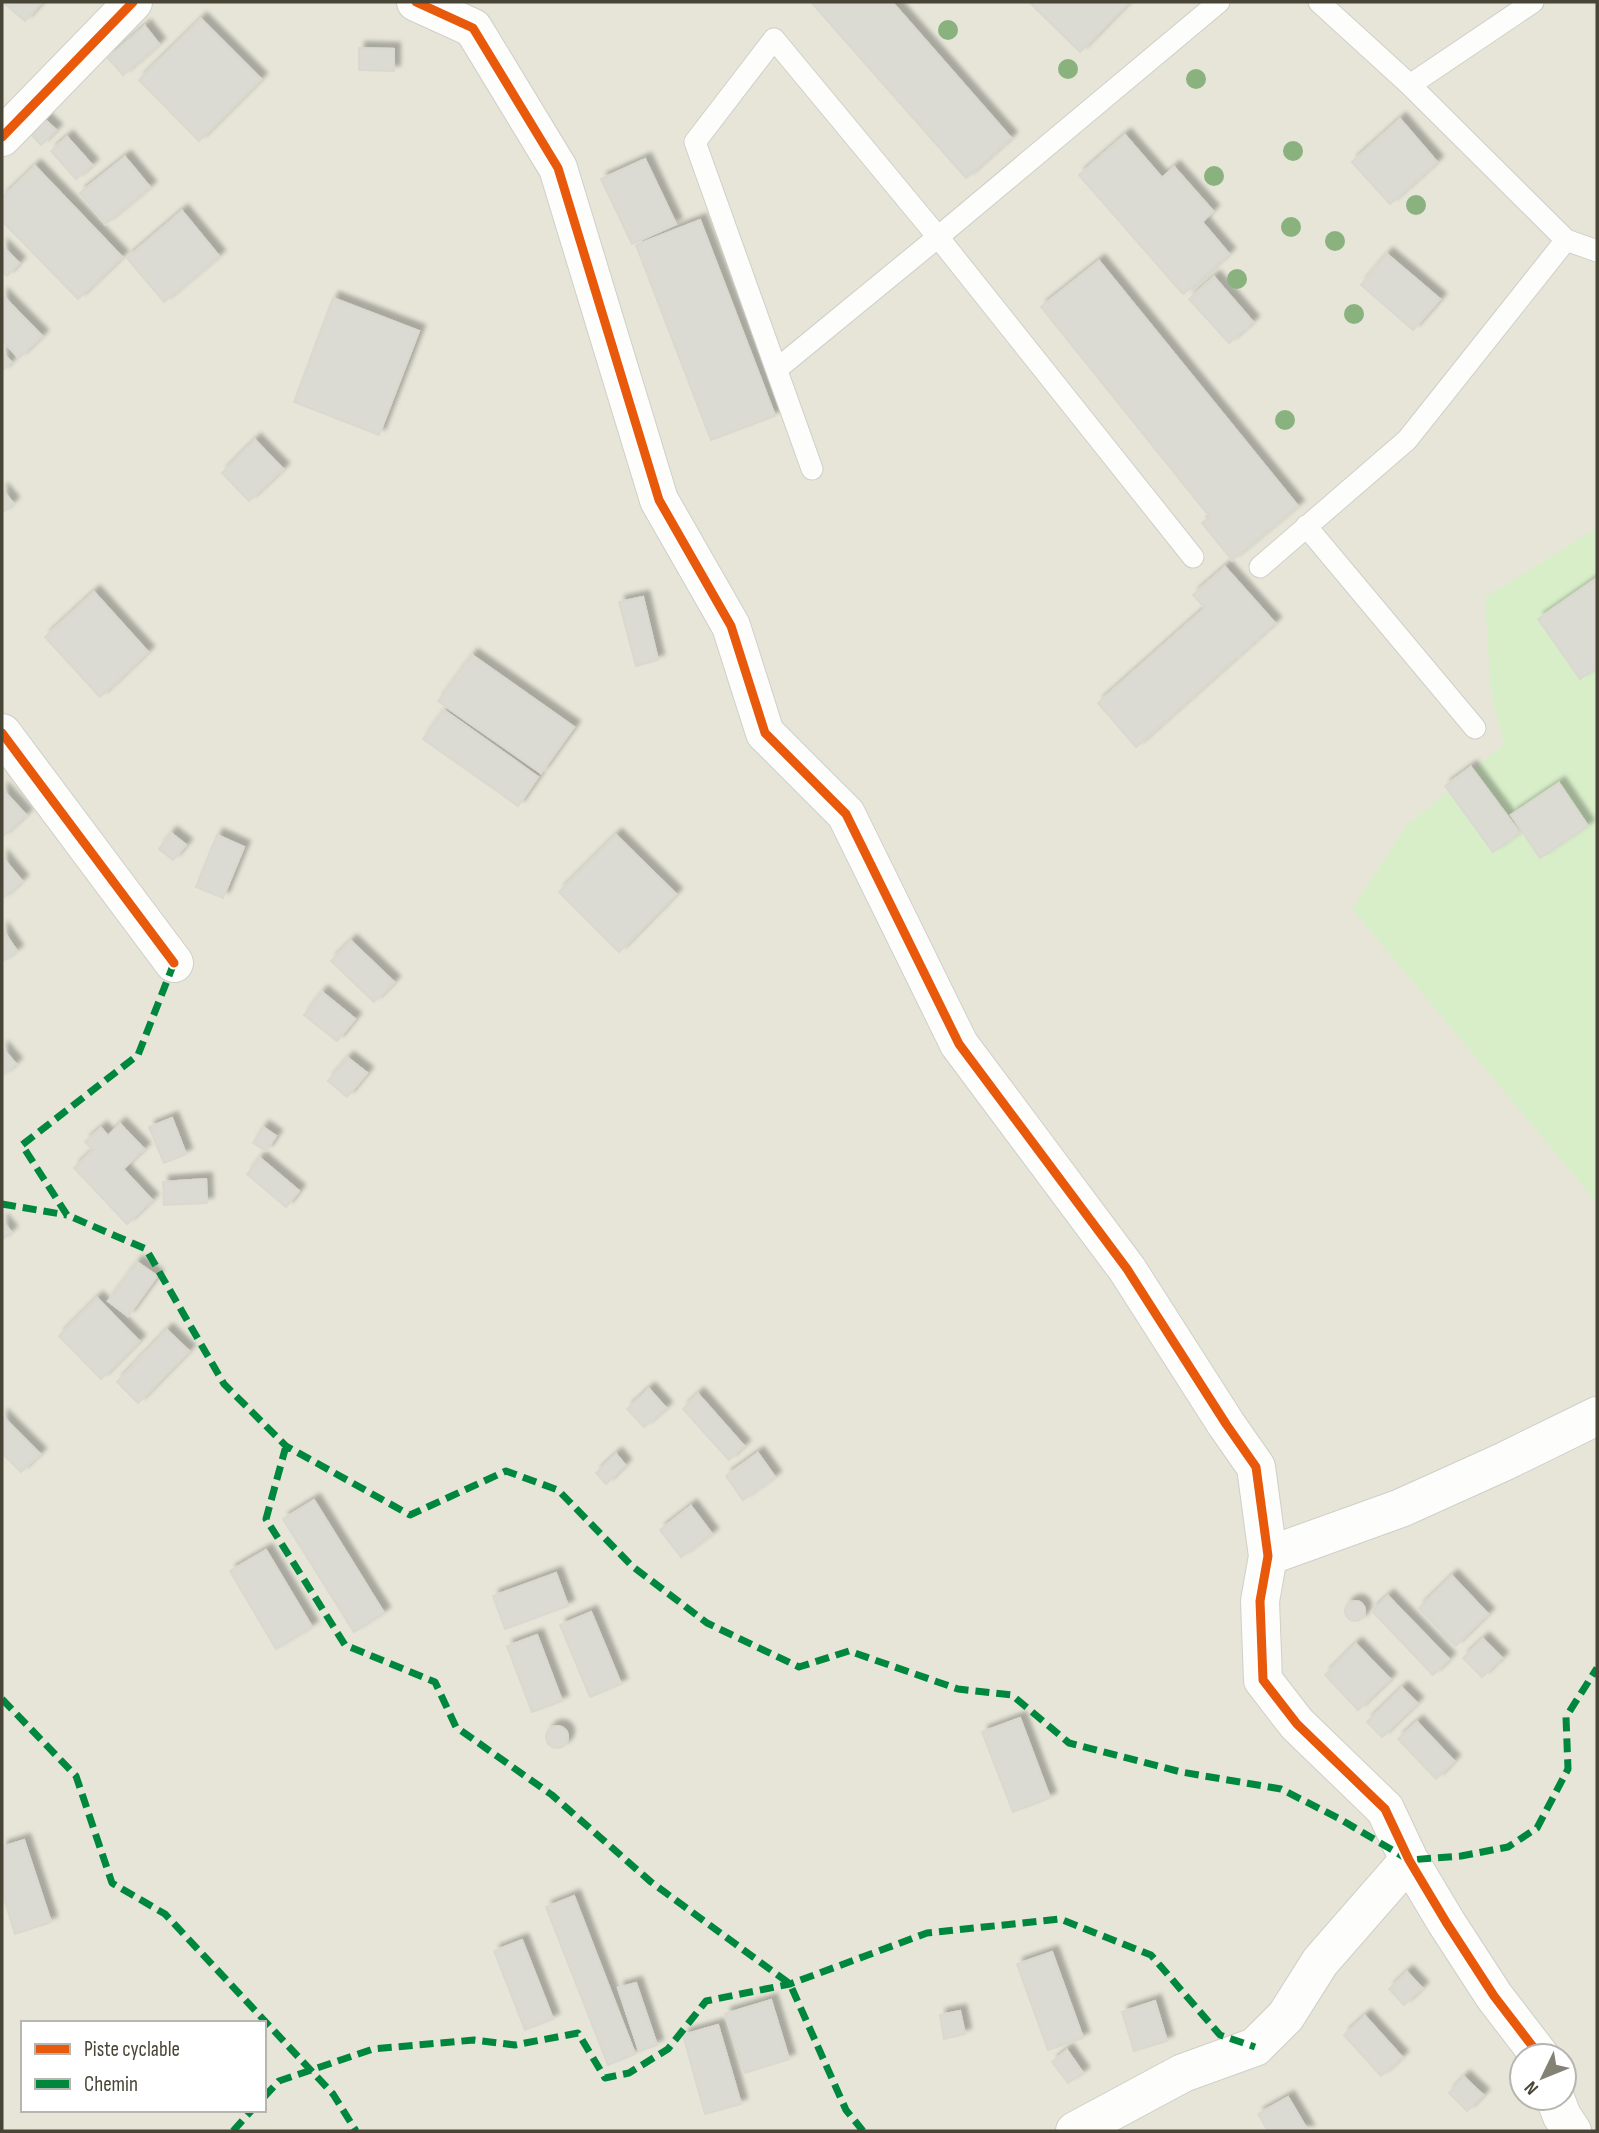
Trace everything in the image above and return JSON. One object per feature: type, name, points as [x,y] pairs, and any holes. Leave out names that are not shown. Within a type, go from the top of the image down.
[{"type":"street","points":[[2,137],[133,2]]},
{"type":"street","points":[[416,2],[473,28],[558,168],[659,500],[731,626],[765,733],[846,814],[959,1044],[1127,1269],[1256,1467],[1268,1556],[1260,1601],[1264,1680],[1297,1724],[1385,1809],[1409,1860],[1494,1996],[1529,2042]]},
{"type":"street","points":[[2,733],[174,963]]},
{"type":"street","points":[[1268,1556],[1401,1508],[1597,1416]]},
{"type":"street","points":[[1075,2131],[1183,2073],[1255,2047],[1286,2016],[1320,1962],[1409,1860]]},
{"type":"street","points":[[1560,2112],[1572,2131]]},
{"type":"lane","points":[[777,369],[1219,2]]},
{"type":"lane","points":[[1319,2],[1409,85],[1566,240],[1597,251]]},
{"type":"lane","points":[[1409,85],[1533,2]]},
{"type":"lane","points":[[812,469],[695,142],[774,39],[938,237],[1193,557]]},
{"type":"lane","points":[[1260,567],[1407,440],[1566,240]]},
{"type":"lane","points":[[1306,526],[1475,728]]},
{"type":"shaded area","points":[[2,2],[1597,2],[1597,2131],[2,2131]]},
{"type":"green space","points":[[1597,528],[1597,1203],[1352,909],[1406,826],[1504,744],[1491,693],[1485,597]]},
{"type":"building","points":[[3,2],[42,2],[25,21]]},
{"type":"building","points":[[811,2],[892,2],[1011,138],[966,178]]},
{"type":"building","points":[[1029,2],[1129,2],[1080,52]]},
{"type":"building","points":[[201,19],[261,79],[199,141],[139,80]]},
{"type":"building","points":[[145,26],[159,44],[123,75],[108,58]]},
{"type":"building","points":[[359,48],[394,49],[394,71],[359,70]]},
{"type":"building","points":[[36,111],[56,130],[41,145],[22,124]]},
{"type":"building","points":[[1400,119],[1437,162],[1390,204],[1352,162]]},
{"type":"building","points":[[1125,135],[1162,178],[1174,167],[1213,211],[1202,222],[1229,254],[1183,294],[1079,175]]},
{"type":"building","points":[[67,137],[92,165],[76,179],[51,151]]},
{"type":"building","points":[[125,157],[150,187],[105,224],[80,193]]},
{"type":"building","points":[[645,159],[676,224],[632,244],[601,179]]},
{"type":"building","points":[[35,166],[122,257],[78,299],[2,221],[2,198]]},
{"type":"building","points":[[182,211],[219,256],[164,302],[127,258]]},
{"type":"building","points":[[700,220],[775,416],[711,440],[636,245]]},
{"type":"building","points":[[2,246],[19,263],[7,276],[2,271]]},
{"type":"building","points":[[1387,254],[1440,299],[1413,330],[1361,285]]},
{"type":"building","points":[[1099,261],[1298,506],[1232,560],[1202,523],[1210,517],[1041,307]]},
{"type":"building","points":[[1214,277],[1253,322],[1229,343],[1189,299]]},
{"type":"building","points":[[2,295],[42,336],[19,358],[2,340]]},
{"type":"building","points":[[333,298],[419,331],[379,435],[294,402]]},
{"type":"building","points":[[2,352],[11,362],[2,371]]},
{"type":"building","points":[[255,440],[283,469],[249,501],[222,473]]},
{"type":"building","points":[[2,490],[13,503],[2,513]]},
{"type":"building","points":[[1225,567],[1275,623],[1136,747],[1098,703],[1205,608],[1193,595]]},
{"type":"building","points":[[1597,578],[1597,667],[1580,679],[1538,619]]},
{"type":"building","points":[[94,592],[148,652],[100,697],[45,637]]},
{"type":"building","points":[[643,597],[658,660],[636,666],[619,602]]},
{"type":"building","points":[[472,655],[574,727],[541,773],[438,701]]},
{"type":"building","points":[[444,710],[538,777],[518,806],[423,739]]},
{"type":"building","points":[[1471,767],[1520,833],[1493,852],[1445,786]]},
{"type":"building","points":[[1559,783],[1588,826],[1540,858],[1511,815]]},
{"type":"building","points":[[2,789],[26,815],[2,837]]},
{"type":"building","points":[[171,833],[186,845],[173,860],[159,849]]},
{"type":"building","points":[[217,835],[244,847],[223,898],[196,887]]},
{"type":"building","points":[[616,835],[676,894],[619,952],[559,892]]},
{"type":"building","points":[[2,857],[22,881],[2,899]]},
{"type":"building","points":[[2,929],[17,951],[2,962]]},
{"type":"building","points":[[351,941],[394,982],[374,1002],[331,961]]},
{"type":"building","points":[[322,992],[355,1019],[337,1041],[304,1015]]},
{"type":"building","points":[[2,1048],[16,1064],[2,1076]]},
{"type":"building","points":[[348,1058],[367,1073],[347,1097],[328,1081]]},
{"type":"building","points":[[172,1118],[186,1154],[164,1163],[149,1127]]},
{"type":"building","points":[[120,1124],[144,1149],[123,1169],[152,1200],[127,1224],[74,1168],[93,1150],[85,1142],[101,1128],[108,1136]]},
{"type":"building","points":[[263,1127],[276,1136],[266,1151],[253,1143]]},
{"type":"building","points":[[260,1158],[299,1191],[286,1207],[247,1174]]},
{"type":"building","points":[[206,1179],[207,1203],[164,1205],[163,1182]]},
{"type":"building","points":[[2,1221],[11,1232],[2,1240]]},
{"type":"building","points":[[137,1262],[157,1276],[128,1316],[108,1301]]},
{"type":"building","points":[[97,1298],[139,1341],[101,1379],[59,1336]]},
{"type":"building","points":[[167,1330],[189,1351],[138,1403],[117,1382]]},
{"type":"building","points":[[649,1389],[666,1408],[644,1427],[627,1409]]},
{"type":"building","points":[[698,1394],[744,1446],[729,1460],[683,1409]]},
{"type":"building","points":[[2,1416],[40,1454],[21,1472],[2,1453]]},
{"type":"building","points":[[758,1453],[775,1477],[743,1500],[726,1476]]},
{"type":"building","points":[[616,1454],[625,1465],[606,1484],[596,1473]]},
{"type":"building","points":[[314,1500],[384,1613],[354,1632],[283,1519]]},
{"type":"building","points":[[691,1506],[712,1534],[681,1557],[660,1530]]},
{"type":"building","points":[[266,1550],[312,1627],[276,1649],[230,1571]]},
{"type":"building","points":[[556,1573],[568,1606],[505,1629],[493,1596]]},
{"type":"building","points":[[1452,1576],[1488,1614],[1455,1646],[1419,1608]]},
{"type":"building","points":[[1388,1596],[1449,1659],[1433,1675],[1372,1611]]},
{"type":"building","points":[[1355,1601],[1362,1604],[1365,1611],[1362,1618],[1355,1621],[1348,1618],[1345,1611],[1348,1604]]},
{"type":"building","points":[[591,1612],[621,1684],[590,1697],[560,1625]]},
{"type":"building","points":[[537,1635],[562,1701],[532,1712],[507,1646]]},
{"type":"building","points":[[1483,1639],[1502,1658],[1482,1677],[1463,1658]]},
{"type":"building","points":[[1356,1644],[1390,1679],[1358,1710],[1325,1675]]},
{"type":"building","points":[[1402,1688],[1417,1703],[1382,1737],[1367,1722]]},
{"type":"building","points":[[1020,1718],[1050,1798],[1013,1812],[982,1732]]},
{"type":"building","points":[[1417,1722],[1454,1761],[1436,1779],[1398,1739]]},
{"type":"building","points":[[557,1726],[565,1729],[568,1737],[565,1745],[557,1748],[549,1745],[546,1737],[549,1729]]},
{"type":"building","points":[[24,1840],[51,1922],[15,1934],[2,1892],[2,1847]]},
{"type":"building","points":[[574,1896],[635,2054],[608,2065],[546,1907]]},
{"type":"building","points":[[522,1940],[553,2019],[525,2030],[494,1951]]},
{"type":"building","points":[[1052,1952],[1083,2038],[1048,2050],[1017,1964]]},
{"type":"building","points":[[1407,1972],[1422,1988],[1404,2005],[1389,1989]]},
{"type":"building","points":[[636,1983],[657,2045],[639,2051],[618,1988]]},
{"type":"building","points":[[771,2000],[789,2059],[745,2073],[725,2014]]},
{"type":"building","points":[[1155,2001],[1167,2041],[1134,2051],[1122,2012]]},
{"type":"building","points":[[960,2011],[965,2034],[944,2039],[940,2015]]},
{"type":"building","points":[[1365,2016],[1402,2057],[1381,2076],[1344,2035]]},
{"type":"building","points":[[718,2025],[741,2104],[705,2114],[683,2035]]},
{"type":"building","points":[[1067,2050],[1083,2073],[1068,2083],[1052,2062]]},
{"type":"building","points":[[1464,2077],[1483,2095],[1467,2111],[1449,2093]]},
{"type":"building","points":[[1288,2097],[1308,2131],[1268,2131],[1258,2114]]},
{"type":"marked path","points":[[174,963],[138,1055],[22,1145],[67,1215],[146,1249],[224,1384],[286,1446],[410,1515],[506,1471],[558,1490],[632,1566],[707,1623],[799,1667],[849,1651],[958,1689],[1012,1695],[1069,1743],[1181,1772],[1281,1789],[1340,1819],[1409,1860],[1461,1856],[1508,1847],[1537,1828],[1568,1769],[1566,1717],[1597,1668]]},
{"type":"marked path","points":[[2,1204],[67,1215]]},
{"type":"marked path","points":[[286,1446],[266,1519],[345,1645],[435,1682],[456,1727],[552,1795],[651,1882],[790,1984],[846,2110],[863,2131]]},
{"type":"marked path","points":[[2,1699],[76,1776],[112,1883],[165,1914],[265,2021]]},
{"type":"marked path","points":[[266,2095],[279,2081],[373,2049],[474,2040],[515,2045],[578,2033],[605,2078],[629,2073],[668,2049],[706,2001],[790,1984],[927,1933],[1060,1919],[1151,1955],[1220,2035],[1255,2047]]},
{"type":"marked path","points":[[266,2022],[333,2094],[356,2131]]},
{"type":"marked path","points":[[233,2131],[250,2112]]},
{"type":"cycle path","points":[[2,137],[133,2]]},
{"type":"cycle path","points":[[416,2],[473,28],[558,168],[659,500],[731,626],[765,733],[846,814],[959,1044],[1127,1269],[1256,1467],[1268,1556],[1260,1601],[1263,1680],[1297,1724],[1385,1809],[1409,1860],[1446,1922],[1494,1996],[1529,2042]]},
{"type":"cycle path","points":[[2,733],[174,963]]}]
